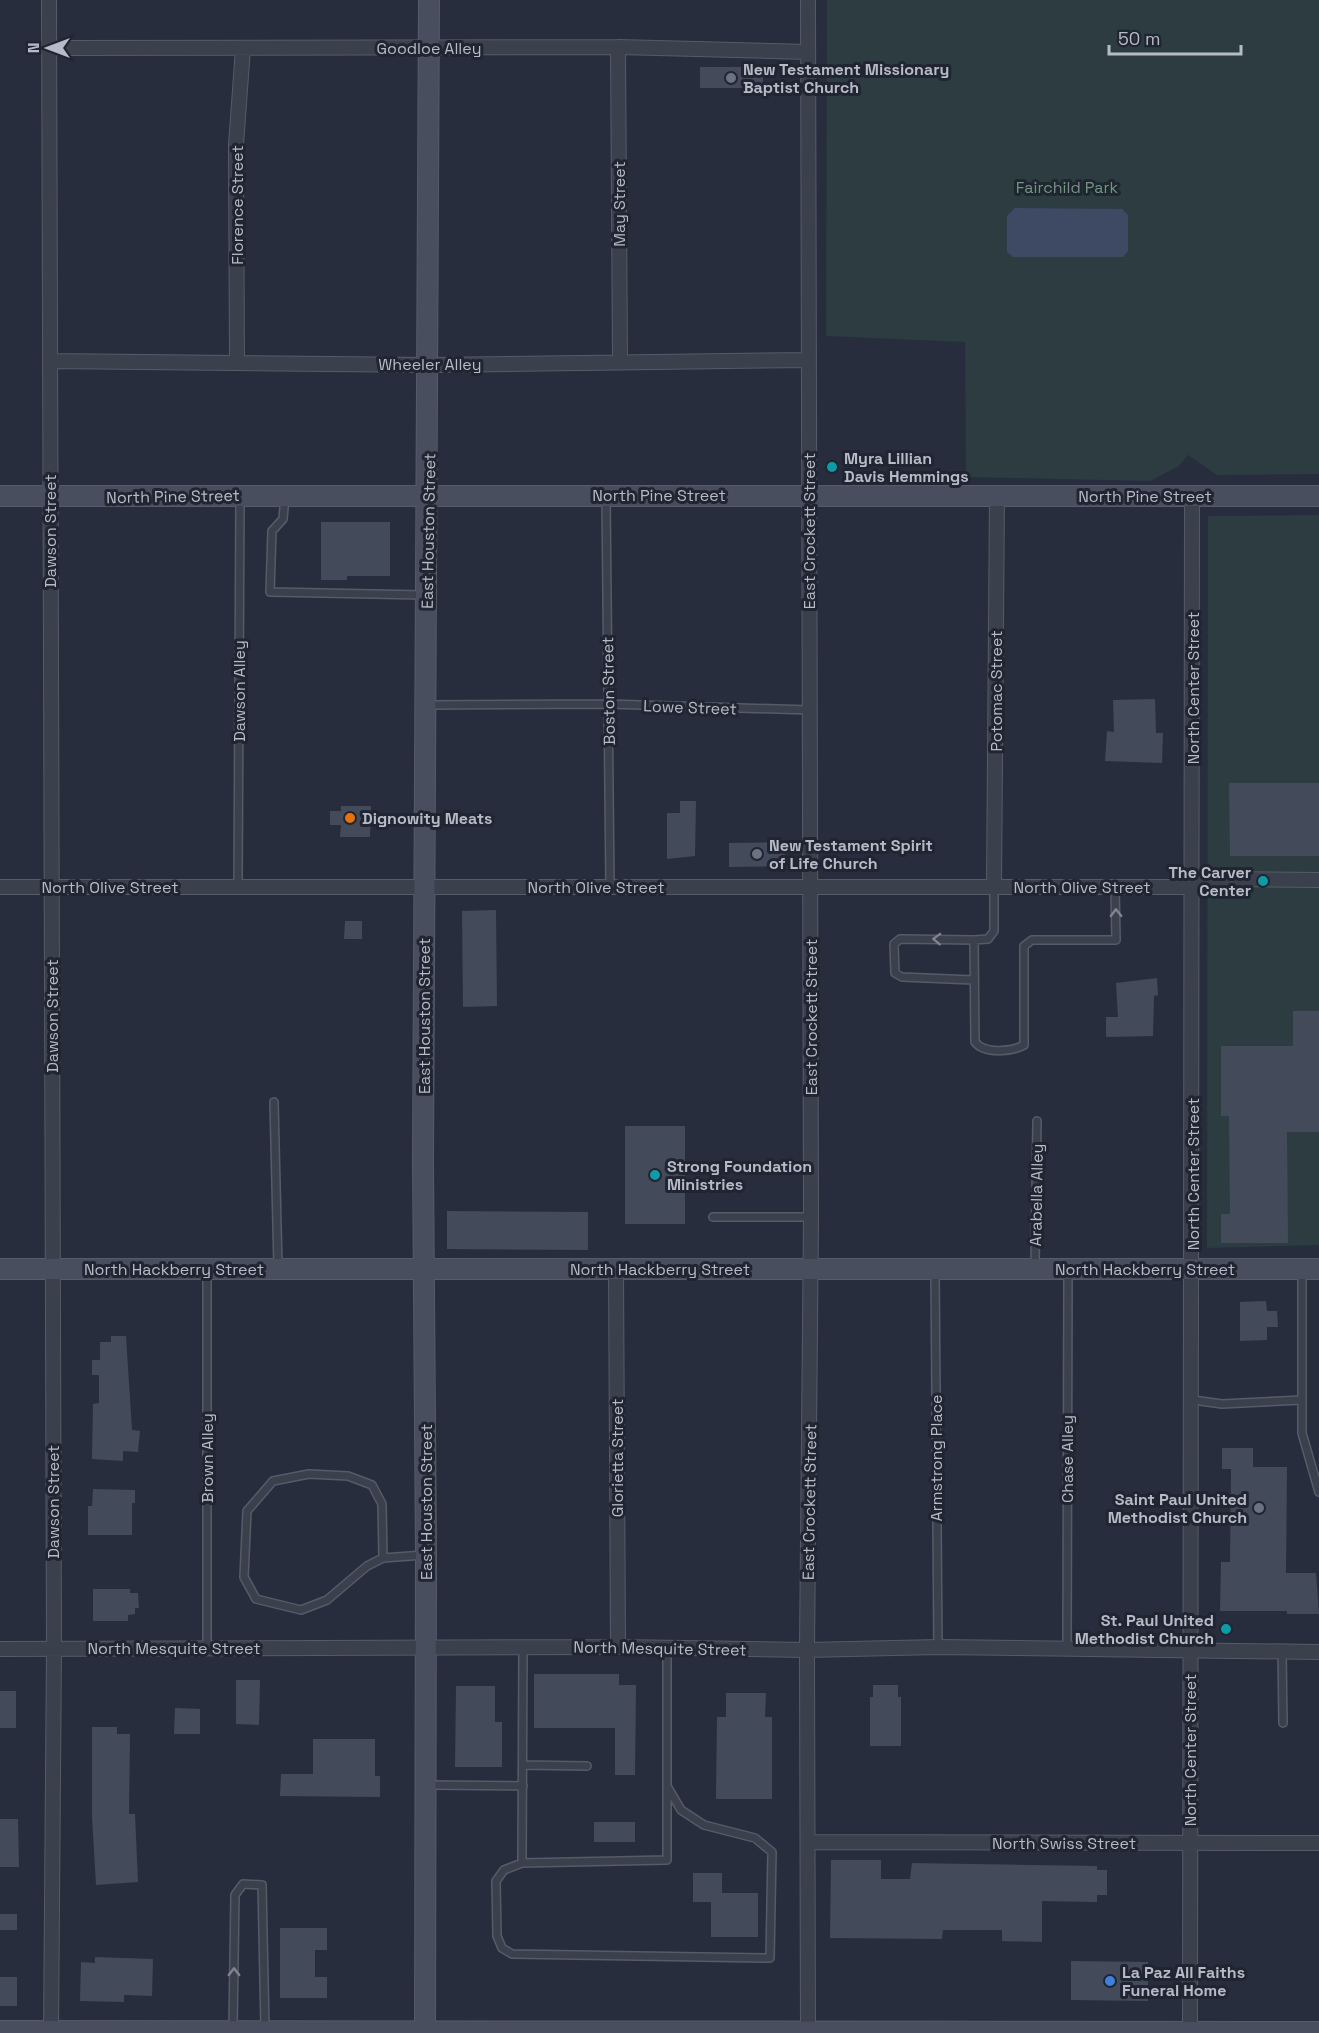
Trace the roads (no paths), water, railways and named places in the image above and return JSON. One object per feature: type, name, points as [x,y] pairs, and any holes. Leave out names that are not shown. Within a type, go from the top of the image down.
[{"type":"main road","name":"East Houston Street","points":[[425,2031],[425,705],[428,495],[429,0]]},
{"type":"main road","name":"North Pine Street","points":[[0,496],[1319,496]]},
{"type":"main road","name":"North Hackberry Street","points":[[0,1269],[1310,1269]]},
{"type":"main road","points":[[0,2031],[1319,2032]]},
{"type":"street","name":"Dawson Street","points":[[50,0],[54,1648],[51,2032]]},
{"type":"street","name":"East Crockett Street","points":[[808,0],[811,1217],[807,1650],[808,2032]]},
{"type":"street","name":"Goodloe Alley","points":[[50,48],[618,47],[808,52]]},
{"type":"street","name":"May Street","points":[[618,47],[620,361]]},
{"type":"street","name":"Florence Street","points":[[237,362],[236,145],[243,48]]},
{"type":"street","name":"Wheeler Alley","points":[[51,361],[428,365],[809,360]]},
{"type":"street","name":"Potomac Street","points":[[994,887],[997,496]]},
{"type":"street","name":"North Center Street","points":[[1190,2032],[1190,1652],[1193,1400],[1192,496]]},
{"type":"street","name":"North Olive Street","points":[[0,887],[1193,887],[1217,879],[1319,880]]},
{"type":"street","name":"Glorietta Street","points":[[616,1269],[618,1647]]},
{"type":"street","name":"North Mesquite Street","points":[[0,1649],[618,1647],[807,1650],[938,1647],[1319,1652]]},
{"type":"street","name":"North Swiss Street","points":[[808,1842],[1319,1843]]},
{"type":"lane","name":"Dawson Alley","points":[[237,887],[240,495]]},
{"type":"lane","points":[[285,495],[283,519],[272,531],[270,592],[427,595]]},
{"type":"lane","name":"Boston Street","points":[[606,495],[610,887]]},
{"type":"lane","name":"Lowe Street","points":[[425,705],[608,704],[810,710]]},
{"type":"lane","points":[[973,980],[902,977],[894,973],[894,944],[900,939],[988,939],[994,931],[994,887]]},
{"type":"lane","points":[[974,940],[975,1042],[979,1047],[989,1050],[1018,1048],[1024,1045],[1025,1034],[1022,954],[1024,946],[1032,940],[1116,940],[1115,887]]},
{"type":"lane","points":[[274,1102],[278,1269]]},
{"type":"lane","name":"Arabella Alley","points":[[1035,1269],[1036,1121]]},
{"type":"lane","points":[[713,1217],[811,1217]]},
{"type":"lane","name":"Brown Alley","points":[[207,1269],[207,1648]]},
{"type":"lane","name":"Armstrong Place","points":[[935,1269],[938,1647]]},
{"type":"lane","name":"Chase Alley","points":[[1066,1650],[1068,1269]]},
{"type":"lane","points":[[1310,1269],[1302,1433],[1319,1492]]},
{"type":"lane","points":[[1193,1400],[1222,1404],[1302,1400]]},
{"type":"lane","points":[[383,1558],[382,1504],[372,1485],[348,1476],[309,1474],[273,1481],[247,1511],[244,1577],[256,1599],[301,1610],[327,1599],[367,1566],[383,1558],[426,1555]]},
{"type":"lane","points":[[522,1863],[523,1647]]},
{"type":"lane","points":[[667,1786],[681,1810],[704,1825],[755,1838],[772,1852],[770,1958],[513,1954],[502,1948],[497,1936],[496,1881],[504,1870],[522,1863],[667,1860],[667,1786],[668,1648]]},
{"type":"lane","points":[[1282,1652],[1283,1723]]},
{"type":"lane","points":[[523,1765],[587,1766]]},
{"type":"lane","points":[[426,1785],[523,1786]]},
{"type":"lane","points":[[233,2031],[235,1895],[243,1884],[262,1885],[265,2030]]},
{"type":"water","points":[[1015,208],[1122,209],[1128,215],[1128,251],[1123,257],[1013,257],[1007,252],[1007,216]]},
{"type":"place","name":"New Testament Missionary Baptist Church","points":[[731,78]]},
{"type":"place","name":"Myra Lillian Davis Hemmings","points":[[832,467]]},
{"type":"place","name":"Dignowity Meats","points":[[350,818]]},
{"type":"place","name":"New Testament Spirit of Life Church","points":[[757,854]]},
{"type":"place","name":"The Carver Center","points":[[1263,881]]},
{"type":"place","name":"Strong Foundation Ministries","points":[[655,1175]]},
{"type":"place","name":"Saint Paul United Methodist Church","points":[[1259,1508]]},
{"type":"place","name":"St. Paul United Methodist Church","points":[[1226,1629]]},
{"type":"place","name":"La Paz All Faiths Funeral Home","points":[[1110,1981]]},
{"type":"park label","name":"Fairchild Park","points":[[1067,187]]}]
